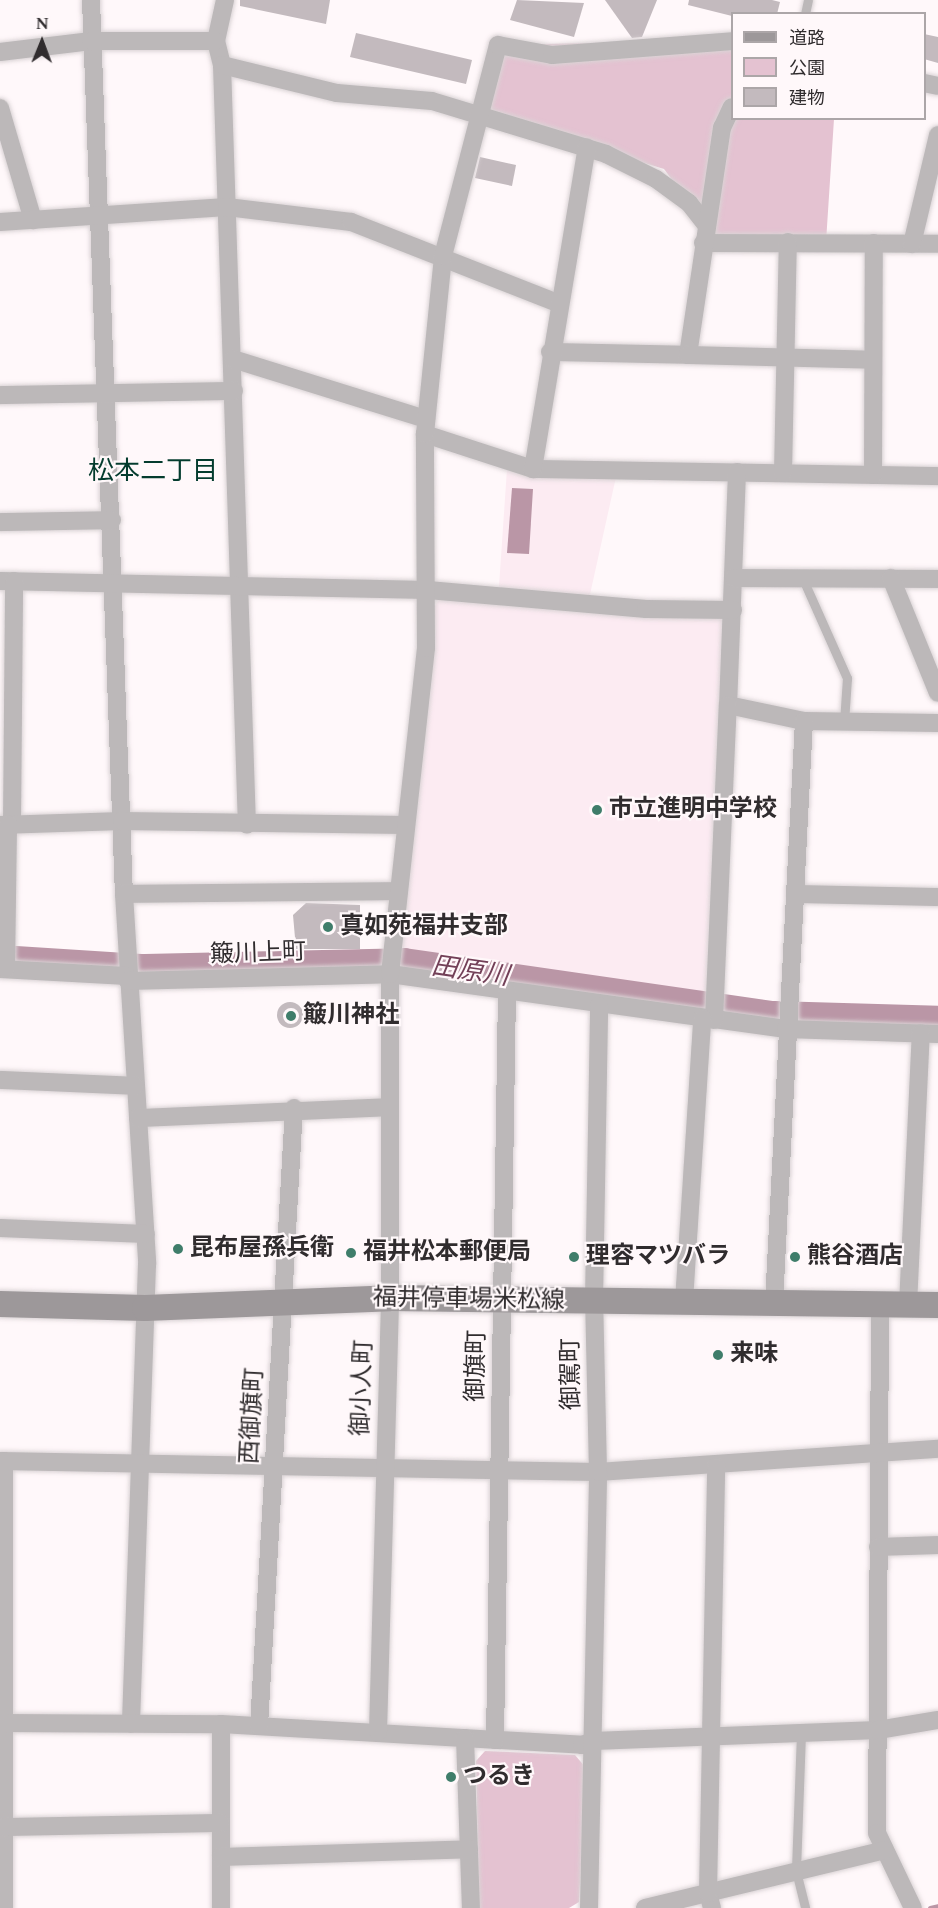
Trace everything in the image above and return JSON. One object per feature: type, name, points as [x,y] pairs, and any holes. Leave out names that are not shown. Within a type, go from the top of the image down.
[{"type":"main road","name":"福井停車場米松線","points":[[0,1304],[145,1308],[390,1298],[938,1305]]},
{"type":"street","points":[[90,0],[101,215],[123,894],[146,1234],[131,1724]]},
{"type":"street","points":[[225,0],[216,41],[222,65],[242,588],[247,825]]},
{"type":"street","name":"御小人町","points":[[378,1732],[390,1298],[390,974],[426,648],[428,590],[425,427],[443,256],[498,45],[552,55],[720,38],[731,41]]},
{"type":"street","points":[[0,52],[91,42],[216,41]]},
{"type":"street","points":[[222,65],[337,93],[432,101],[480,113],[587,148],[656,179],[689,203],[706,225]]},
{"type":"street","points":[[0,108],[33,220]]},
{"type":"street","points":[[688,355],[722,128],[731,109]]},
{"type":"street","points":[[912,244],[938,135]]},
{"type":"street","points":[[532,469],[558,303],[587,148]]},
{"type":"street","points":[[0,222],[227,207],[351,222],[443,256],[558,303]]},
{"type":"street","points":[[783,473],[788,242]]},
{"type":"street","points":[[703,243],[938,244]]},
{"type":"street","points":[[873,474],[874,243]]},
{"type":"street","points":[[550,352],[873,360]]},
{"type":"street","points":[[233,359],[425,427],[532,469],[938,476]]},
{"type":"street","points":[[0,395],[234,391]]},
{"type":"street","points":[[684,1301],[708,1019],[728,705],[737,472]]},
{"type":"street","points":[[0,522],[112,520]]},
{"type":"street","points":[[734,578],[938,579]]},
{"type":"street","points":[[891,578],[938,693]]},
{"type":"street","points":[[3,969],[7,825],[7,581],[114,581],[242,588],[428,590],[646,609],[733,610]]},
{"type":"street","points":[[728,705],[804,722],[938,723]]},
{"type":"street","points":[[774,1303],[786,1029],[804,722]]},
{"type":"street","points":[[7,825],[122,821],[247,825],[405,825]]},
{"type":"street","points":[[123,894],[398,891]]},
{"type":"street","points":[[795,894],[938,897]]},
{"type":"street","name":"簸川上町","points":[[3,969],[128,979],[390,974],[599,1006],[786,1029],[929,1034]]},
{"type":"street","name":"御旗町","points":[[495,1740],[507,993]]},
{"type":"street","name":"御駕町","points":[[589,1908],[598,1472],[594,1301],[599,1006]]},
{"type":"street","points":[[908,1305],[929,1034]]},
{"type":"street","points":[[0,1080],[135,1086]]},
{"type":"street","points":[[138,1118],[294,1108],[389,1107]]},
{"type":"street","name":"西御旗町","points":[[259,1726],[294,1108]]},
{"type":"street","points":[[0,1228],[146,1234]]},
{"type":"street","points":[[880,1304],[877,1833],[913,1908]]},
{"type":"street","points":[[4,1908],[1,1723],[2,1461],[598,1472],[716,1467],[878,1452],[938,1449]]},
{"type":"street","points":[[710,1900],[716,1467]]},
{"type":"street","points":[[878,1547],[938,1545]]},
{"type":"street","points":[[1,1723],[221,1724],[582,1745],[593,1741],[878,1730],[938,1720]]},
{"type":"street","points":[[221,1724],[221,1908]]},
{"type":"street","points":[[465,1738],[471,1908]]},
{"type":"street","points":[[3,1827],[221,1823]]},
{"type":"street","points":[[221,1857],[469,1849]]},
{"type":"street","points":[[645,1908],[710,1900],[796,1871],[884,1850]]},
{"type":"lane","points":[[802,577],[846,678],[844,722]]},
{"type":"lane","points":[[801,1733],[796,1871],[805,1908]]},
{"type":"shaded area","points":[[507,469],[616,477],[587,608],[728,616],[706,999],[398,954],[435,606],[441,596],[498,601]]},
{"type":"shaded area","points":[[512,488],[533,489],[529,554],[507,553]]},
{"type":"green space","points":[[691,41],[731,45],[731,120],[834,120],[826,242],[703,243],[706,225],[664,169],[480,113],[498,45]]},
{"type":"green space","points":[[485,1751],[575,1755],[586,1768],[579,1902],[569,1908],[479,1908],[476,1761]]},
{"type":"building","points":[[240,0],[330,0],[326,24],[240,6]]},
{"type":"building","points":[[517,0],[584,3],[574,37],[510,20]]},
{"type":"building","points":[[605,0],[657,0],[642,37],[632,38]]},
{"type":"building","points":[[689,0],[772,0],[780,2],[778,12],[731,12],[731,16],[688,5]]},
{"type":"building","points":[[356,33],[472,60],[466,84],[350,57]]},
{"type":"building","points":[[926,34],[938,37],[938,63],[926,60]]},
{"type":"building","points":[[480,157],[516,165],[512,186],[475,178]]},
{"type":"building","points":[[306,903],[360,905],[360,949],[296,949],[293,915]]},
{"type":"building","points":[[290,1002],[299,1006],[303,1015],[299,1024],[290,1028],[281,1024],[277,1015],[281,1006]]},
{"type":"waterway","name":"田原川","points":[[0,960],[145,969],[404,963],[774,1016],[938,1021]]},
{"type":"waterway","points":[[930,1908],[938,1906]]},
{"type":"place","name":"市立進明中学校","points":[[597,810]]},
{"type":"place","name":"真如苑福井支部","points":[[328,927]]},
{"type":"place","name":"簸川神社","points":[[291,1016]]},
{"type":"place","name":"昆布屋孫兵衛","points":[[178,1249]]},
{"type":"place","name":"福井松本郵便局","points":[[351,1253]]},
{"type":"place","name":"理容マツバラ","points":[[574,1257]]},
{"type":"place","name":"熊谷酒店","points":[[795,1257]]},
{"type":"place","name":"来味","points":[[718,1355]]},
{"type":"place","name":"つるき","points":[[451,1777]]},
{"type":"district","name":"松本二丁目","points":[[153,472]]}]
